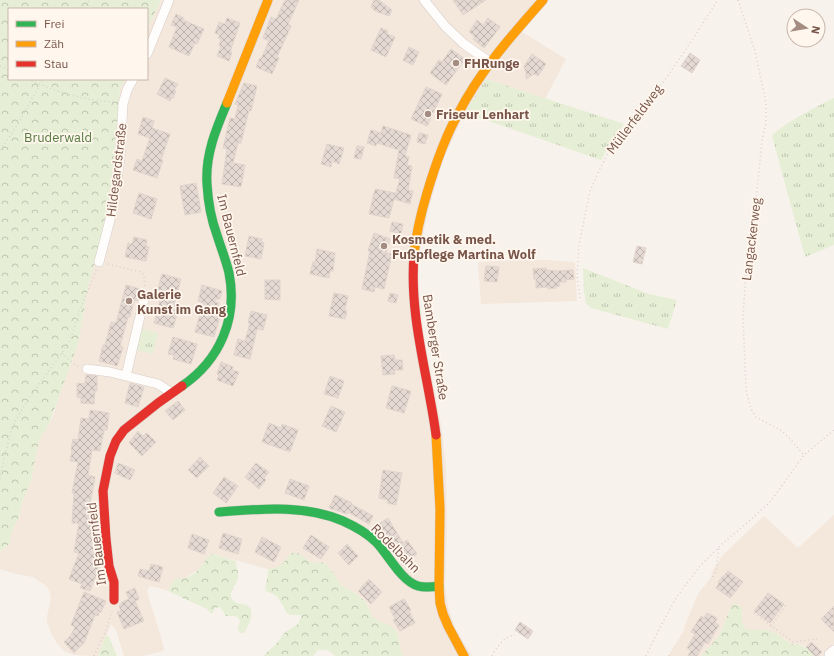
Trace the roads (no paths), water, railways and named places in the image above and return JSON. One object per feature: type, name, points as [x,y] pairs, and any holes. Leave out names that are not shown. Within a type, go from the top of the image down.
[{"type":"street","points":[[148,52],[169,0]]},
{"type":"street","name":"Im Bauernfeld","points":[[114,600],[114,582],[106,545],[103,498],[104,482],[110,456],[116,441],[124,430],[200,373],[217,351],[229,321],[232,296],[230,277],[212,218],[208,194],[207,167],[209,151],[217,126],[268,0]]},
{"type":"street","points":[[424,0],[445,26],[464,44],[491,63]]},
{"type":"street","name":"Bamberger Straße","points":[[464,656],[444,615],[439,586],[440,513],[437,444],[430,392],[417,327],[414,302],[413,284],[415,252],[420,218],[428,190],[445,140],[452,125],[467,97],[491,63],[543,0]]},
{"type":"street","name":"Hildegardstraße","points":[[99,262],[112,212],[120,158],[123,104],[127,90],[132,80]]},
{"type":"street","points":[[126,376],[145,295]]},
{"type":"street","points":[[87,369],[110,372],[158,384],[172,393]]},
{"type":"street","name":"Rodelbahn","points":[[219,512],[255,509],[287,509],[312,512],[341,520],[364,532],[412,583],[421,587],[439,586]]},
{"type":"place","name":"FHRunge","points":[[456,63]]},
{"type":"place","name":"Friseur Lenhart","points":[[428,114]]},
{"type":"place","name":"Kosmetik & med. Fußpflege Martina Wolf","points":[[384,246]]},
{"type":"place","name":"Galerie Kunst im Gang","points":[[129,301]]},
{"type":"park label","name":"Bruderwald","points":[[58,137]]}]
